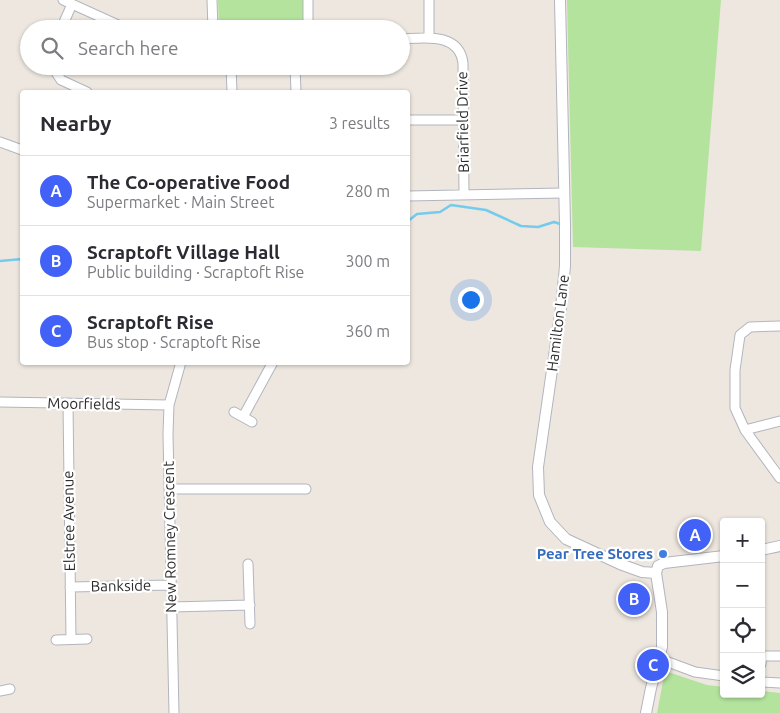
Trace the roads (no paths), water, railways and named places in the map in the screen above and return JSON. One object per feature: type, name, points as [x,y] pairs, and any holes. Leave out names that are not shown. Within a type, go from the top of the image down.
[{"type":"street","points":[[63,0],[72,4],[85,4],[112,20]]},
{"type":"street","points":[[212,0],[213,20]]},
{"type":"street","points":[[308,0],[308,20]]},
{"type":"street","points":[[428,38],[429,0]]},
{"type":"street","name":"Hamilton Lane","points":[[560,0],[565,266],[561,308],[538,467],[539,495],[550,522],[566,539],[620,564],[642,572],[656,573]]},
{"type":"street","points":[[65,20],[72,4]]},
{"type":"street","name":"Briarfield Drive","points":[[410,39],[441,39],[456,47],[461,54],[463,62],[464,196]]},
{"type":"street","points":[[58,75],[61,80],[83,90]]},
{"type":"street","points":[[231,75],[232,90]]},
{"type":"street","points":[[296,75],[296,90]]},
{"type":"street","points":[[410,120],[463,120]]},
{"type":"street","points":[[0,142],[20,149]]},
{"type":"street","points":[[410,196],[564,194]]},
{"type":"street","points":[[780,326],[750,327],[740,335],[735,370],[735,408],[745,430],[780,478]]},
{"type":"street","name":"New Romney Crescent","points":[[174,713],[169,405],[180,365]]},
{"type":"street","points":[[243,417],[272,365]]},
{"type":"street","name":"Moorfields","points":[[0,402],[169,405]]},
{"type":"street","name":"Elstree Avenue","points":[[68,403],[71,639]]},
{"type":"street","points":[[234,412],[252,422]]},
{"type":"street","points":[[745,430],[780,422]]},
{"type":"street","points":[[169,489],[306,489]]},
{"type":"street","points":[[765,549],[780,546]]},
{"type":"street","points":[[646,713],[660,659],[663,632],[656,573],[658,566],[664,563],[720,556]]},
{"type":"street","points":[[248,564],[250,624]]},
{"type":"street","name":"Bankside","points":[[70,587],[171,585]]},
{"type":"street","points":[[172,607],[250,605]]},
{"type":"street","points":[[56,640],[88,639]]},
{"type":"street","points":[[765,656],[780,656]]},
{"type":"street","points":[[660,659],[695,672],[720,675]]},
{"type":"street","points":[[765,682],[780,683]]},
{"type":"waterway","points":[[410,219],[417,214],[440,212],[451,205],[486,210],[521,226],[538,227],[554,222],[560,224]]},
{"type":"waterway","points":[[0,261],[20,259]]},
{"type":"place","name":"The Co-operative Food","points":[[695,535]]},
{"type":"place","name":"Pear Tree Stores","points":[[663,554]]},
{"type":"place","name":"Scraptoft Village Hall","points":[[634,599]]},
{"type":"place","name":"Scraptoft Rise","points":[[653,665]]}]
